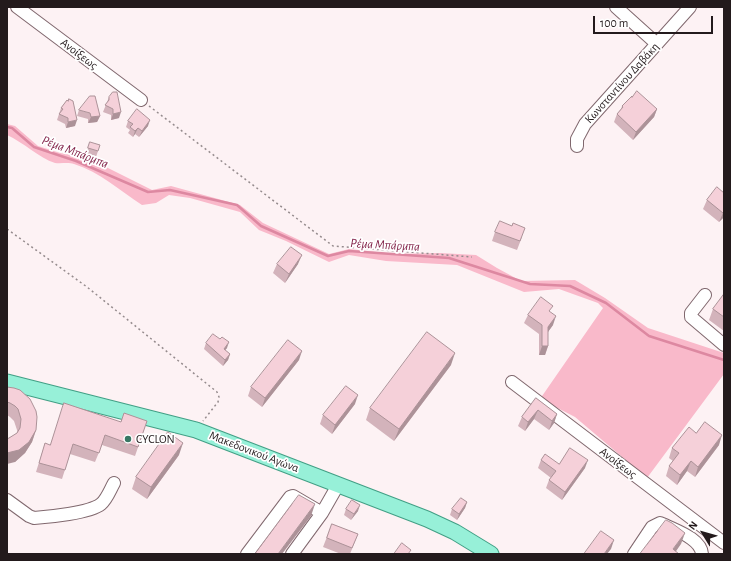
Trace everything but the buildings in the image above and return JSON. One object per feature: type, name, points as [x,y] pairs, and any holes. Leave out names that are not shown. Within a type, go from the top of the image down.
[{"type":"main road","name":"Μακεδονικού Αγώνα","points":[[7,382],[196,430],[427,519],[455,532],[491,554]]},
{"type":"street","name":"Ανοίξεως","points":[[18,7],[141,100]]},
{"type":"street","points":[[616,7],[657,44]]},
{"type":"street","name":"Κωνσταντίνου Δαβάκη","points":[[577,146],[577,139],[585,124],[690,7]]},
{"type":"street","points":[[705,295],[691,313],[691,318],[724,345]]},
{"type":"street","name":"Ανοίξεως","points":[[512,382],[724,543]]},
{"type":"street","points":[[7,500],[34,518],[87,511],[96,508],[102,503],[114,483]]},
{"type":"street","points":[[292,554],[322,513],[338,485]]},
{"type":"street","points":[[247,554],[290,497],[293,496],[322,513]]},
{"type":"street","points":[[634,554],[652,527],[660,523],[694,540],[702,549],[702,554]]},
{"type":"path","points":[[141,100],[333,246],[472,257]]},
{"type":"path","points":[[7,229],[93,292],[217,392],[219,397],[218,402],[196,430]]},
{"type":"shaded area","points":[[7,124],[15,126],[38,146],[60,153],[88,158],[152,190],[171,186],[240,205],[263,223],[329,254],[349,249],[396,254],[440,253],[476,255],[521,281],[575,280],[605,298],[648,328],[724,353],[724,374],[647,478],[575,417],[540,399],[603,308],[598,303],[559,289],[524,292],[457,265],[386,261],[349,255],[329,262],[286,241],[259,230],[240,212],[190,198],[169,195],[156,203],[142,205],[101,177],[83,167],[72,163],[55,163],[43,158],[7,135]]},
{"type":"waterway","name":"Ρέμα Μπάρμπα","points":[[7,127],[12,128],[34,147],[76,161],[148,192],[170,190],[237,205],[261,226],[328,256],[349,251],[449,258],[530,284],[570,286],[606,303],[649,336],[724,360]]},
{"type":"place","name":"CYCLON","points":[[128,439]]}]
